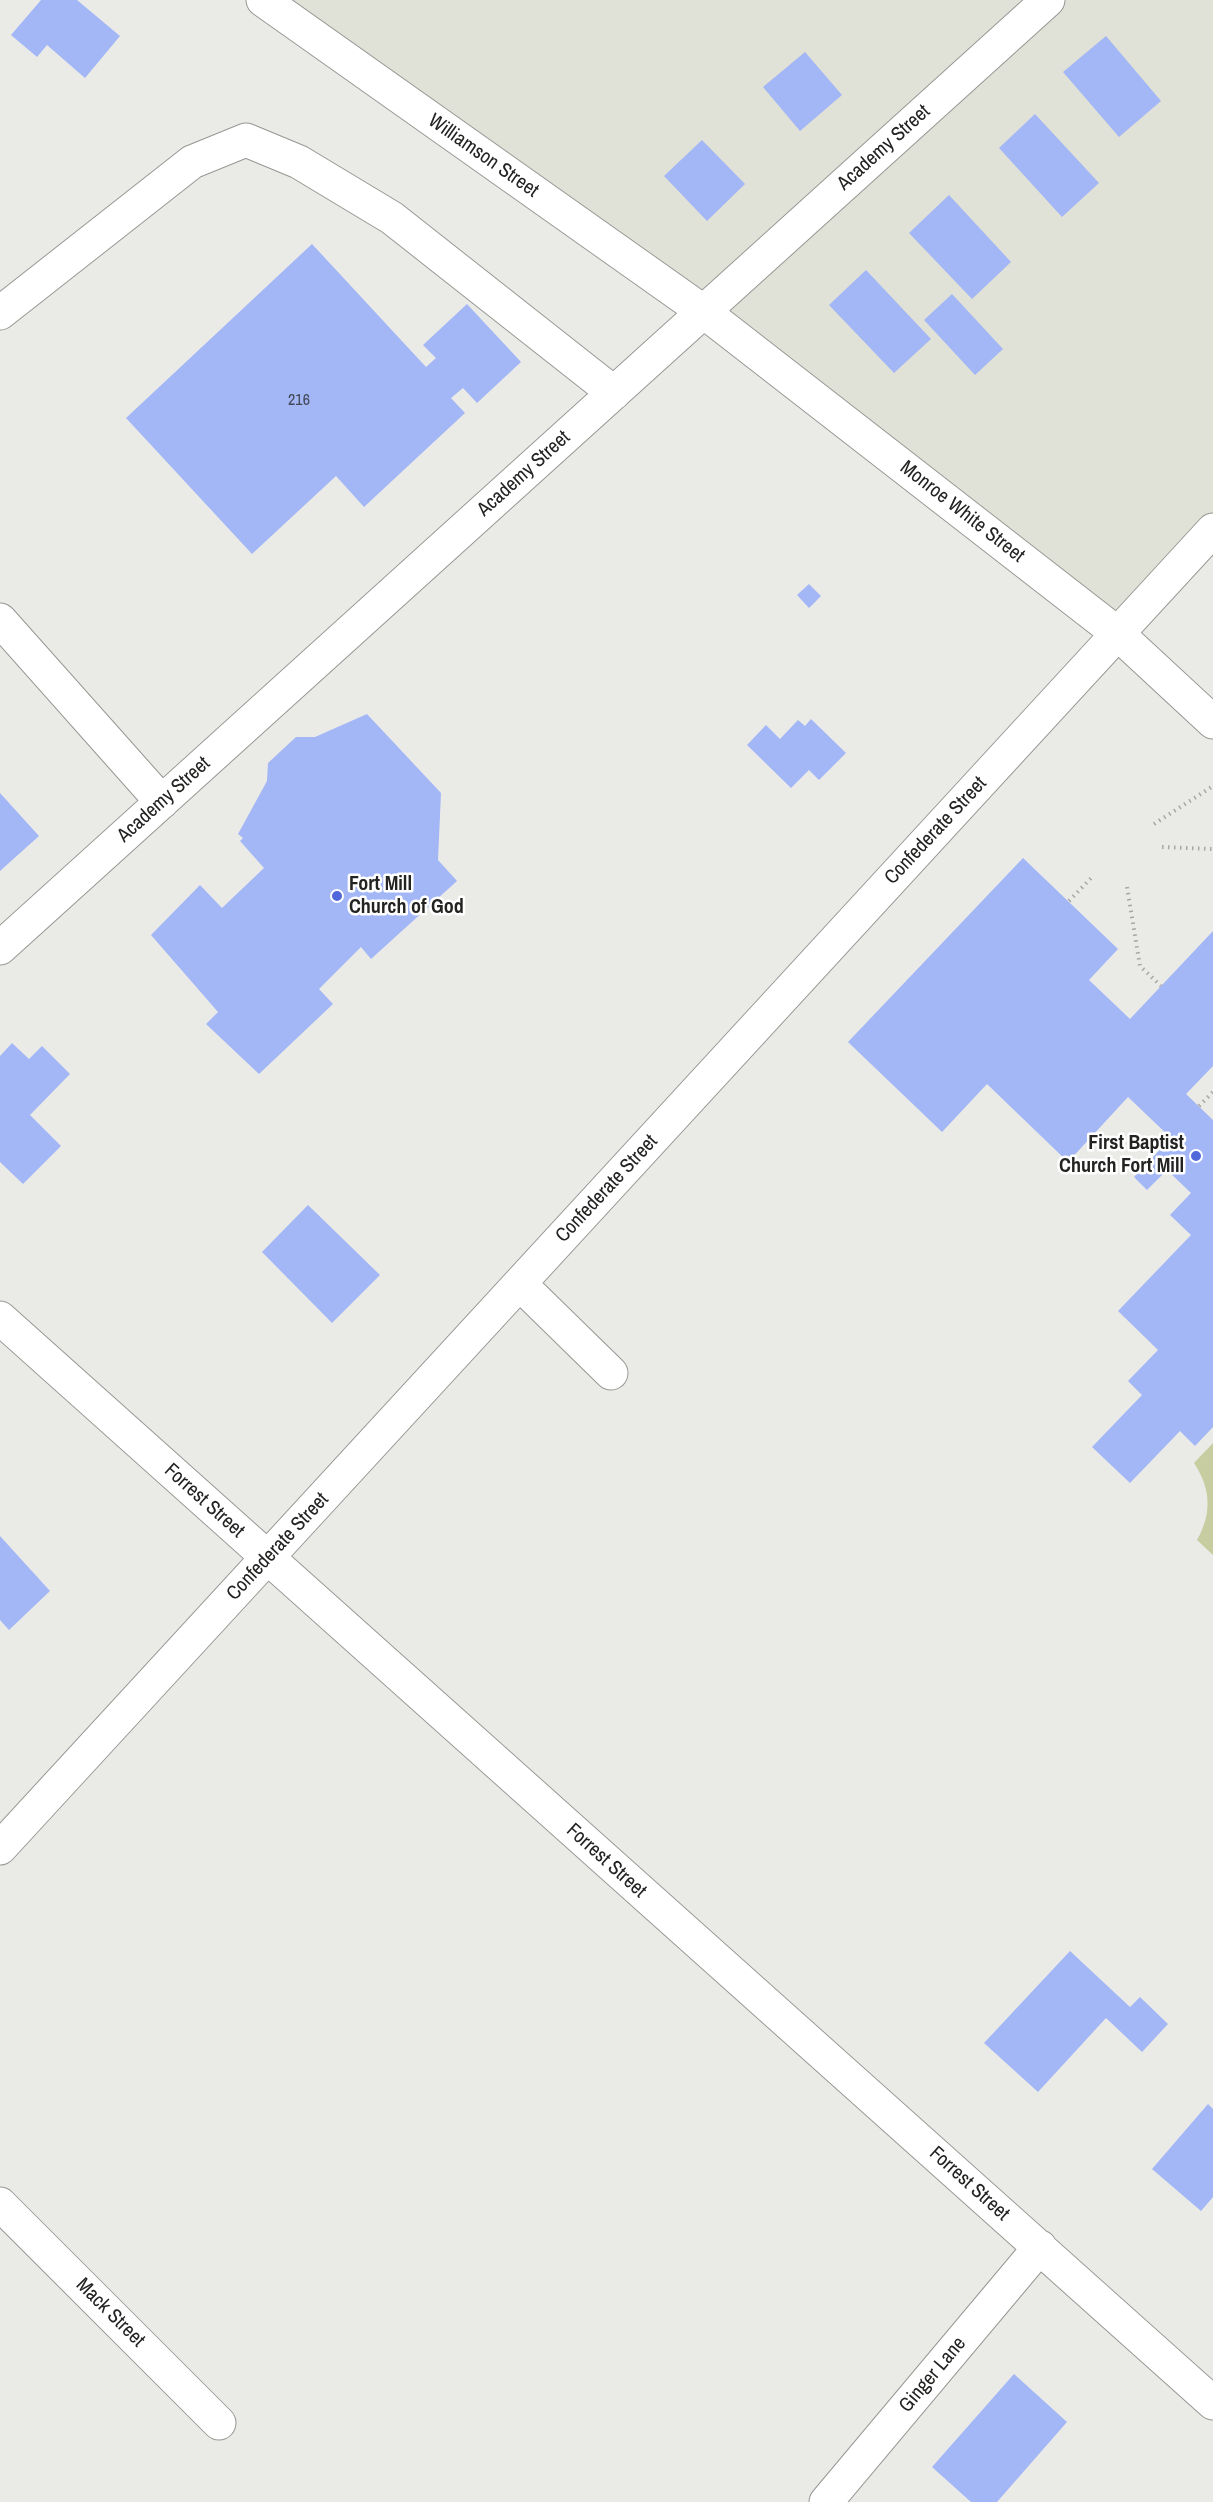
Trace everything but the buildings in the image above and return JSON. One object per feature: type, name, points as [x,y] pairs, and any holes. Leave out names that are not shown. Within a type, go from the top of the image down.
[{"type":"street","name":"Williamson Street","points":[[263,0],[704,312]]},
{"type":"street","name":"Academy Street","points":[[0,948],[1048,0]]},
{"type":"street","points":[[0,313],[192,162],[246,140],[299,162],[392,218],[614,393]]},
{"type":"street","name":"Monroe White Street","points":[[704,312],[1117,633],[1213,722]]},
{"type":"street","name":"Confederate Street","points":[[0,1848],[1213,530]]},
{"type":"street","points":[[0,620],[162,802]]},
{"type":"street","points":[[520,1284],[611,1373]]},
{"type":"street","name":"Forrest Street","points":[[0,1318],[1213,2403]]},
{"type":"street","name":"Mack Street","points":[[0,2204],[219,2423]]},
{"type":"street","name":"Ginger Lane","points":[[826,2502],[1040,2247]]},
{"type":"path","points":[[1154,824],[1213,786]]},
{"type":"path","points":[[1162,848],[1213,849]]},
{"type":"path","points":[[1069,902],[1093,876]]},
{"type":"path","points":[[1127,887],[1140,966],[1161,986]]},
{"type":"path","points":[[1198,1106],[1213,1092]]},
{"type":"shaded area","points":[[268,0],[1213,0],[1213,536],[1122,634]]},
{"type":"green space","points":[[1213,1443],[1213,1555],[1197,1540],[1205,1520],[1208,1501],[1204,1482],[1194,1463]]},
{"type":"place","name":"Fort Mill Church of God","points":[[337,896]]},
{"type":"place","name":"First Baptist Church Fort Mill","points":[[1196,1156]]}]
